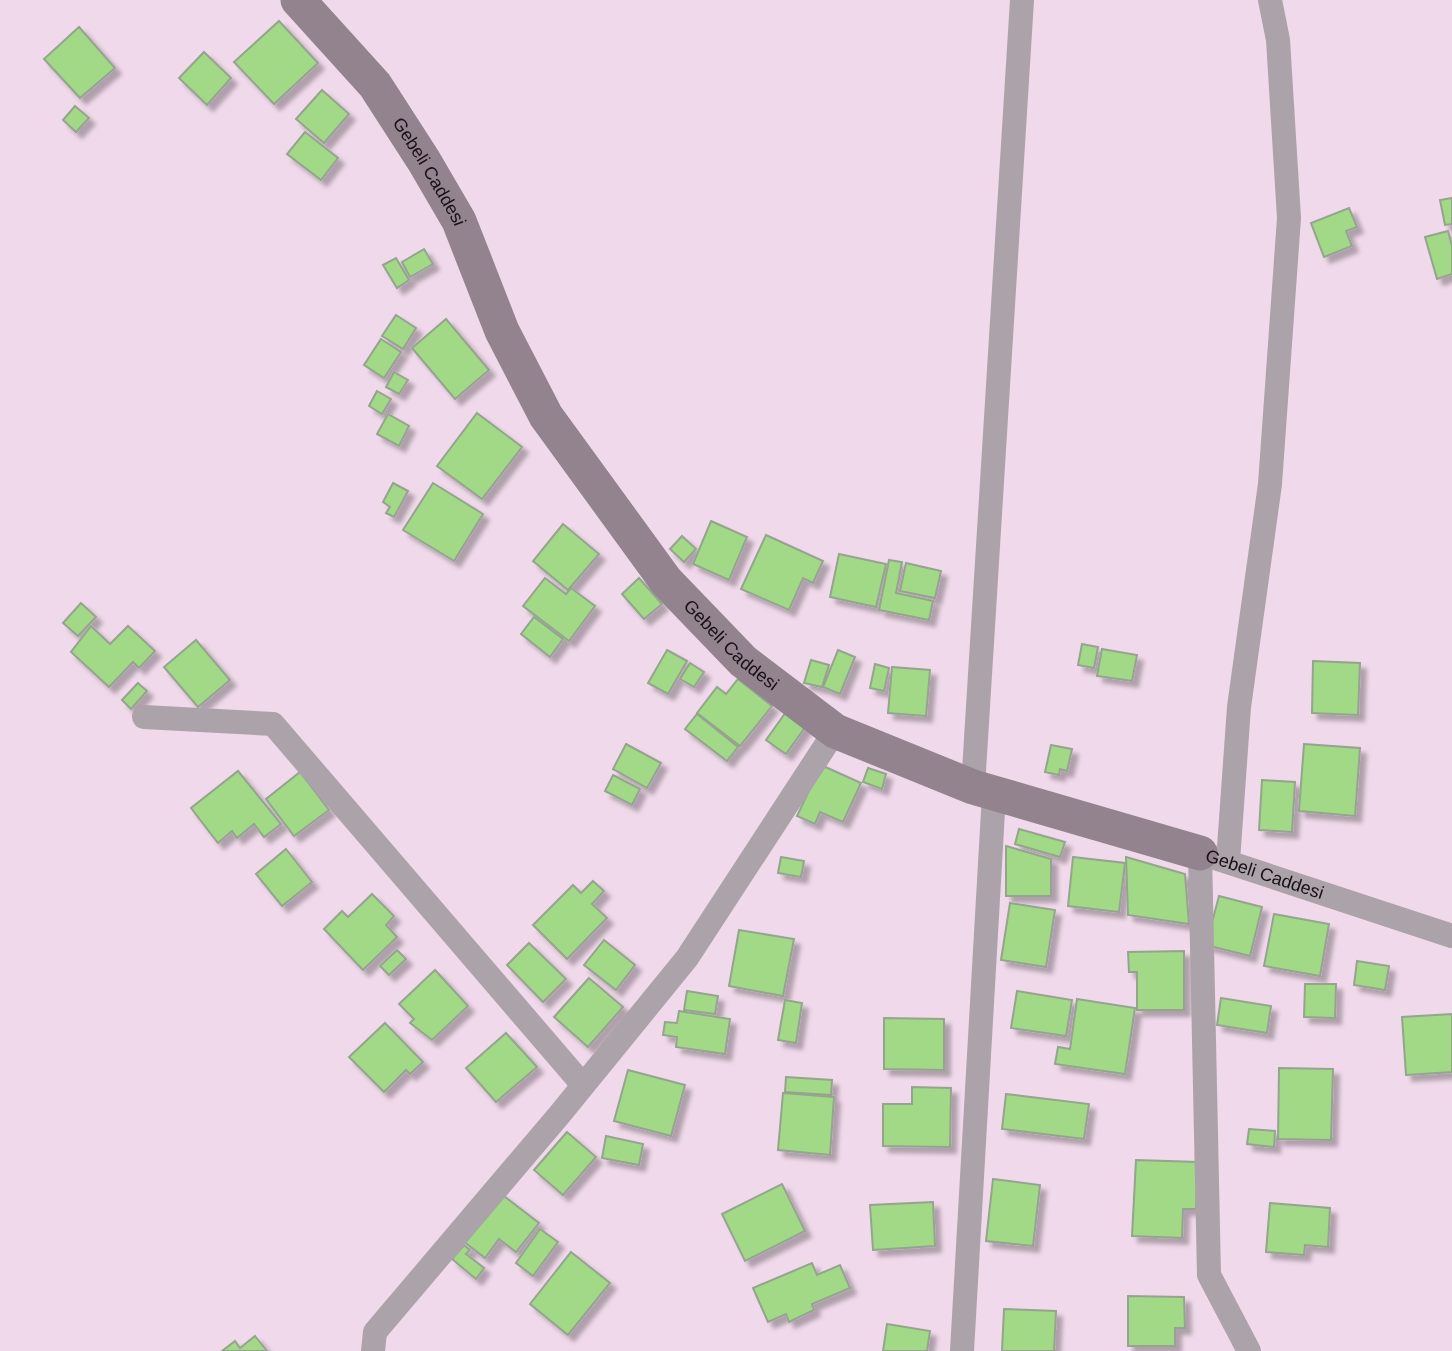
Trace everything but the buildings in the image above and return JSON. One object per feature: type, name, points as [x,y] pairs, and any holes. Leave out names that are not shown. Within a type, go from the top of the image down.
[{"type":"main road","name":"Gebeli Caddesi","points":[[298,0],[375,85],[424,161],[459,220],[485,279],[502,331],[546,416],[666,581],[743,660],[835,731],[983,791],[1214,857]]},
{"type":"street","points":[[962,1351],[983,791],[1022,0]]},
{"type":"street","points":[[1249,1351],[1209,1275],[1214,857],[1239,706],[1270,484],[1289,218],[1278,40],[1270,0]]},
{"type":"street","points":[[144,717],[273,724],[582,1084]]},
{"type":"street","points":[[373,1351],[375,1332],[552,1124],[687,958],[835,731]]},
{"type":"street","name":"Gebeli Caddesi","points":[[1214,857],[1452,936]]}]
